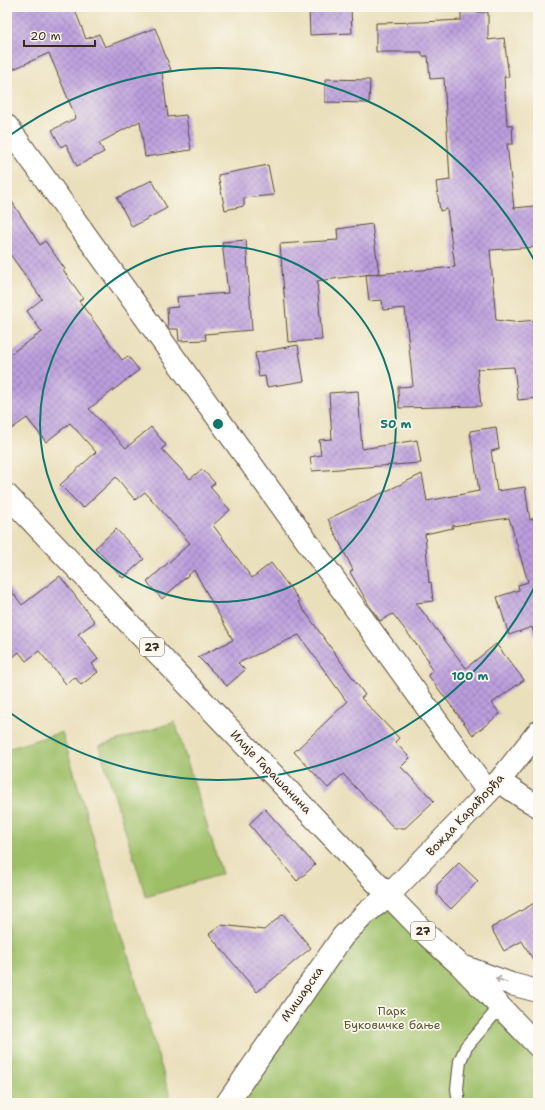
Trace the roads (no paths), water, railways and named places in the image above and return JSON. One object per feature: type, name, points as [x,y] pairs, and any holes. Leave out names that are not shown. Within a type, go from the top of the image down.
[{"type":"street","points":[[7,126],[494,787],[524,798],[538,806]]},
{"type":"street","name":"Илије Гарашанина","points":[[7,494],[427,935],[459,964],[537,1044]]},
{"type":"street","name":"Вожда Карађорђа","points":[[389,895],[494,787],[538,732]]},
{"type":"street","name":"Мишарска","points":[[227,1103],[343,936],[389,895]]},
{"type":"street","name":"27","points":[[459,964],[511,984],[538,991]]},
{"type":"lane","points":[[459,1103],[457,1089],[460,1061],[466,1047],[500,1007]]},
{"type":"park label","name":"Парк Буковичке бање","points":[[392,1018]]}]
